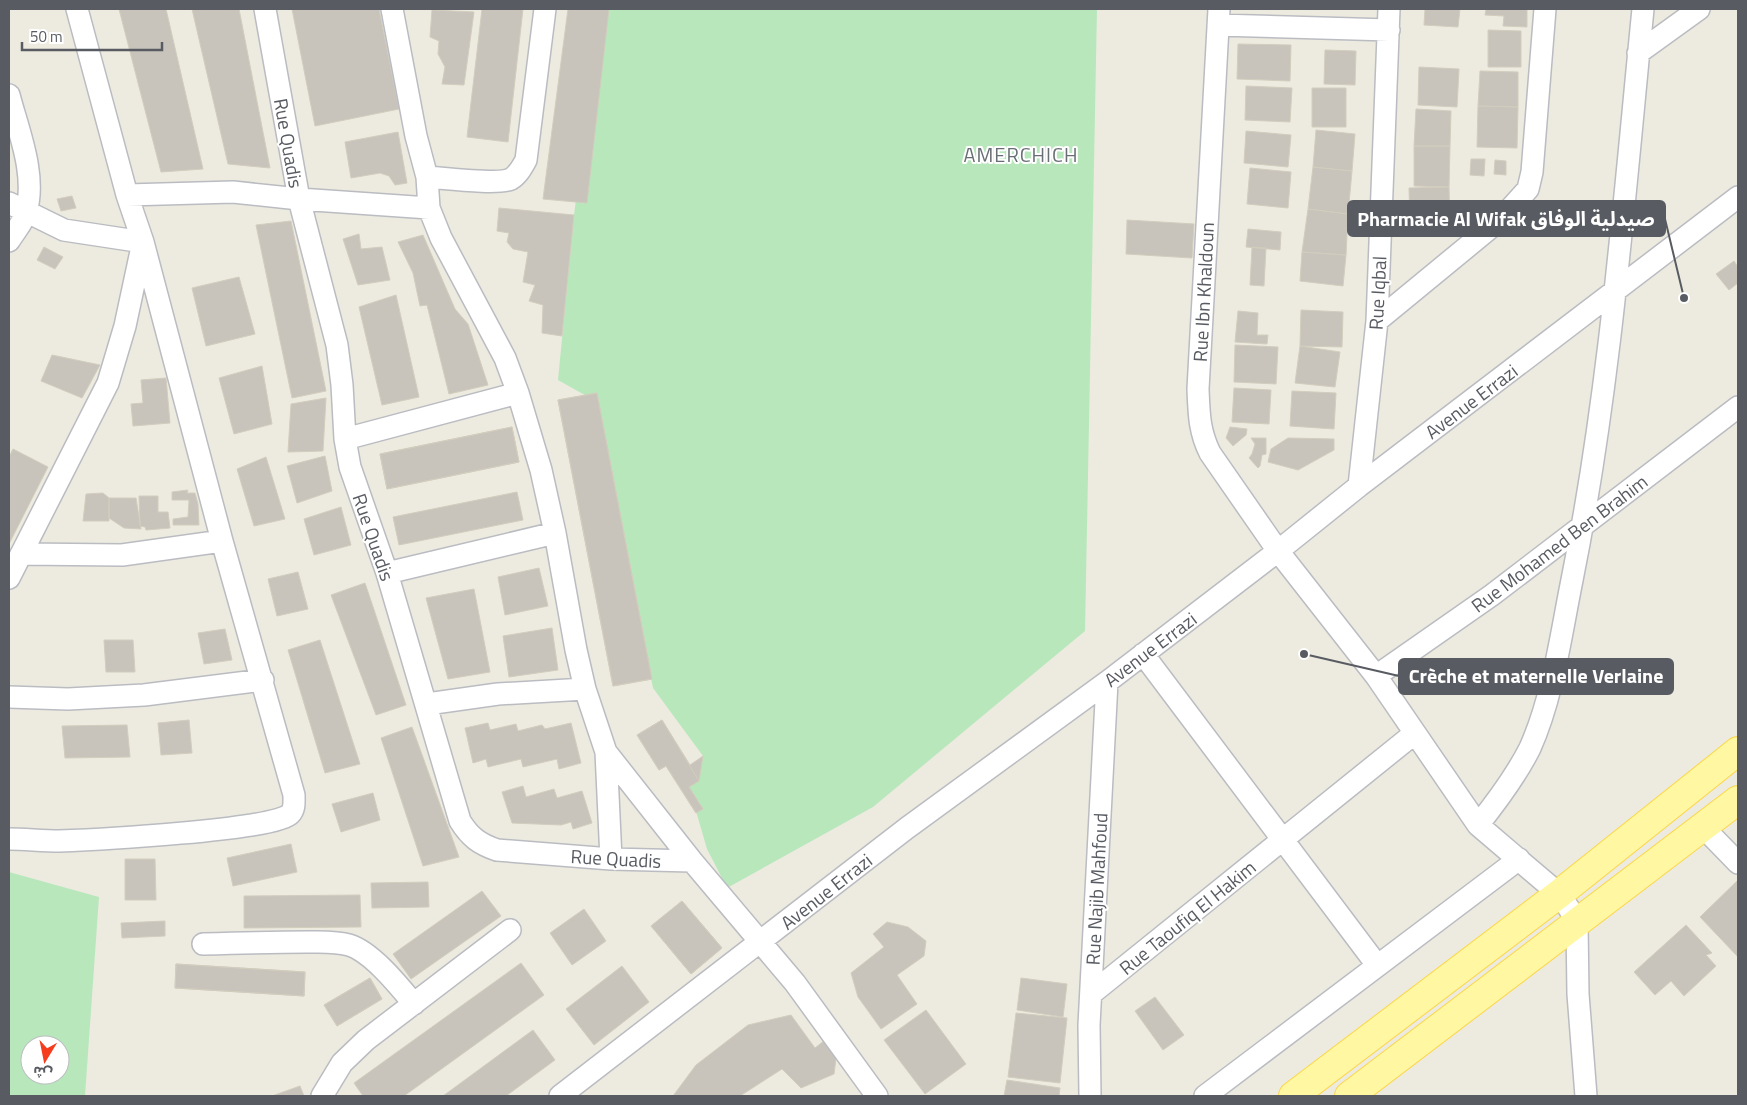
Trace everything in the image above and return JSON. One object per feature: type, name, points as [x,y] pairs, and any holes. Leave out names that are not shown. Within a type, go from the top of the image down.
[{"type":"main road","points":[[1293,1096],[1559,894],[1738,751]]},
{"type":"main road","points":[[1349,1096],[1533,954],[1577,924],[1738,800]]},
{"type":"street","points":[[9,839],[57,841],[115,839],[247,826],[290,815],[294,806],[294,796],[263,680],[222,541],[143,242],[127,195],[77,9]]},
{"type":"street","name":"Rue Quadis","points":[[265,9],[299,199],[336,345],[342,385],[345,439],[350,467],[387,573],[460,821],[470,836],[481,844],[497,850],[611,858],[692,861]]},
{"type":"street","points":[[392,9],[416,136],[427,177],[429,208],[449,254],[505,358],[541,470],[585,689],[606,752],[611,858]]},
{"type":"street","points":[[427,177],[492,181],[510,180],[518,174],[526,160],[545,9]]},
{"type":"street","points":[[1377,321],[1501,219],[1528,189],[1532,172],[1545,9]]},
{"type":"street","points":[[1478,825],[1514,778],[1530,746],[1543,710],[1582,526],[1616,292],[1643,9]]},
{"type":"street","points":[[1638,53],[1699,9]]},
{"type":"street","points":[[1219,17],[1389,19]]},
{"type":"street","name":"Rue Ibn Khaldoun","points":[[1219,17],[1198,389],[1199,424],[1210,453],[1278,552],[1376,676],[1478,825],[1559,894],[1577,924]]},
{"type":"street","name":"Rue Iqbal","points":[[1359,486],[1377,321],[1389,19]]},
{"type":"street","points":[[9,95],[27,169],[29,190],[18,208],[9,241]]},
{"type":"street","points":[[127,195],[233,192],[299,199],[429,208]]},
{"type":"street","name":"Avenue Errazi","points":[[560,1096],[907,828],[1107,682],[1278,552],[1359,486],[1616,292],[1738,197]]},
{"type":"street","points":[[18,208],[77,234],[143,242]]},
{"type":"street","points":[[9,578],[108,383],[126,326],[143,242]]},
{"type":"street","points":[[345,439],[518,394]]},
{"type":"street","name":"Rue Mohamed Ben Brahim","points":[[1376,676],[1492,595],[1738,407]]},
{"type":"street","points":[[387,573],[555,533]]},
{"type":"street","points":[[21,554],[122,554],[222,541]]},
{"type":"street","points":[[1143,654],[1377,965]]},
{"type":"street","points":[[9,697],[68,699],[144,695],[263,680]]},
{"type":"street","name":"Rue Najib Mahfoud","points":[[1090,1096],[1091,994],[1107,682]]},
{"type":"street","points":[[427,704],[498,694],[585,689]]},
{"type":"street","name":"Rue Taoufiq El Hakim","points":[[1091,994],[1415,733]]},
{"type":"street","points":[[606,752],[692,861],[795,983],[877,1096]]},
{"type":"street","points":[[1703,827],[1738,863]]},
{"type":"street","points":[[1205,1096],[1519,859]]},
{"type":"street","points":[[1577,924],[1578,994],[1586,1096]]},
{"type":"street","points":[[322,1096],[342,1063],[366,1040],[510,930]]},
{"type":"street","points":[[203,944],[258,942],[336,943],[349,945],[362,952],[400,987],[414,1004]]},
{"type":"green space","points":[[600,9],[1097,9],[1085,631],[873,807],[727,888],[707,849],[689,787],[703,756],[653,688],[597,402],[558,380],[574,215]]},
{"type":"green space","points":[[9,872],[99,897],[85,1096],[9,1096]]},
{"type":"building","points":[[119,9],[166,9],[203,169],[161,172]]},
{"type":"building","points":[[192,9],[239,9],[270,168],[228,164]]},
{"type":"building","points":[[292,9],[379,9],[399,109],[315,126]]},
{"type":"building","points":[[482,9],[523,9],[508,142],[467,137]]},
{"type":"building","points":[[568,9],[609,9],[587,203],[543,199]]},
{"type":"building","points":[[1425,9],[1460,9],[1458,27],[1424,25]]},
{"type":"building","points":[[1486,9],[1527,9],[1527,27],[1503,26],[1504,16],[1485,15]]},
{"type":"building","points":[[432,10],[474,12],[464,85],[442,84],[445,67],[438,54],[439,41],[430,37]]},
{"type":"building","points":[[1488,30],[1521,31],[1521,67],[1488,67]]},
{"type":"building","points":[[1238,44],[1291,45],[1290,81],[1237,79]]},
{"type":"building","points":[[1325,50],[1356,51],[1355,85],[1324,84]]},
{"type":"building","points":[[1419,67],[1459,69],[1457,107],[1418,105]]},
{"type":"building","points":[[1480,71],[1518,72],[1518,107],[1478,106]]},
{"type":"building","points":[[1246,86],[1292,88],[1290,122],[1245,120]]},
{"type":"building","points":[[1312,88],[1346,88],[1346,127],[1312,127]]},
{"type":"building","points":[[1478,106],[1518,107],[1517,148],[1477,147]]},
{"type":"building","points":[[1416,109],[1451,111],[1450,146],[1414,146]]},
{"type":"building","points":[[1316,130],[1355,134],[1352,171],[1313,167]]},
{"type":"building","points":[[1246,131],[1291,135],[1288,167],[1244,163]]},
{"type":"building","points":[[398,132],[407,183],[395,185],[389,176],[380,173],[351,178],[345,142]]},
{"type":"building","points":[[1414,146],[1450,146],[1449,187],[1414,186]]},
{"type":"building","points":[[1471,159],[1485,159],[1484,176],[1470,175]]},
{"type":"building","points":[[1495,160],[1506,161],[1506,175],[1494,174]]},
{"type":"building","points":[[1313,167],[1352,171],[1348,214],[1308,209]]},
{"type":"building","points":[[1250,168],[1291,172],[1288,208],[1247,204]]},
{"type":"building","points":[[1449,187],[1450,225],[1410,225],[1409,188]]},
{"type":"building","points":[[72,196],[76,208],[61,211],[57,199]]},
{"type":"building","points":[[499,208],[574,215],[562,336],[542,333],[543,305],[529,301],[535,285],[523,282],[528,252],[513,249],[507,242],[509,233],[497,231]]},
{"type":"building","points":[[1308,209],[1348,214],[1346,255],[1302,252]]},
{"type":"building","points":[[1127,220],[1194,224],[1192,258],[1126,254]]},
{"type":"building","points":[[291,221],[326,391],[292,398],[256,225]]},
{"type":"building","points":[[1248,229],[1281,232],[1280,250],[1246,247]]},
{"type":"building","points":[[359,234],[361,249],[382,247],[390,280],[358,285],[343,239]]},
{"type":"building","points":[[423,235],[455,309],[468,324],[488,385],[449,394],[427,305],[420,306],[413,273],[398,242]]},
{"type":"building","points":[[44,247],[63,257],[55,269],[37,260]]},
{"type":"building","points":[[1252,247],[1266,248],[1264,286],[1250,285]]},
{"type":"building","points":[[1302,252],[1346,255],[1343,286],[1300,281]]},
{"type":"building","points":[[1734,261],[1738,267],[1738,283],[1729,290],[1716,274]]},
{"type":"building","points":[[239,277],[255,334],[206,346],[192,288]]},
{"type":"building","points":[[396,295],[419,397],[382,405],[359,307]]},
{"type":"building","points":[[1301,310],[1343,312],[1342,347],[1300,346]]},
{"type":"building","points":[[1238,311],[1258,313],[1257,335],[1268,335],[1267,344],[1235,342]]},
{"type":"building","points":[[1235,345],[1278,347],[1276,384],[1234,382]]},
{"type":"building","points":[[1300,346],[1340,352],[1335,387],[1295,383]]},
{"type":"building","points":[[52,355],[100,365],[82,398],[41,381]]},
{"type":"building","points":[[262,366],[272,424],[234,434],[219,378]]},
{"type":"building","points":[[166,378],[170,423],[133,426],[131,404],[143,403],[141,380]]},
{"type":"building","points":[[1234,388],[1271,390],[1269,424],[1232,422]]},
{"type":"building","points":[[1292,391],[1336,393],[1334,429],[1290,426]]},
{"type":"building","points":[[597,393],[652,679],[613,686],[558,400]]},
{"type":"building","points":[[597,393],[652,679],[613,686],[558,400]]},
{"type":"building","points":[[326,398],[323,451],[288,452],[291,404]]},
{"type":"building","points":[[512,427],[519,462],[387,489],[380,454]]},
{"type":"building","points":[[512,427],[519,462],[387,489],[380,454]]},
{"type":"building","points":[[1230,427],[1247,429],[1246,435],[1233,446],[1226,438]]},
{"type":"building","points":[[1251,438],[1266,438],[1266,454],[1262,455],[1258,468],[1249,458],[1255,444]]},
{"type":"building","points":[[1288,438],[1334,439],[1334,450],[1298,470],[1268,462],[1271,449]]},
{"type":"building","points":[[13,449],[48,467],[9,544],[9,457]]},
{"type":"building","points":[[325,456],[332,491],[297,503],[287,466]]},
{"type":"building","points":[[266,457],[285,519],[254,526],[237,469]]},
{"type":"building","points":[[188,490],[187,493],[195,493],[198,504],[199,525],[173,525],[173,519],[188,517],[189,500],[172,500],[172,492]]},
{"type":"building","points":[[517,492],[523,520],[399,545],[393,517]]},
{"type":"building","points":[[103,493],[109,498],[109,521],[83,521],[86,494]]},
{"type":"building","points":[[139,496],[158,496],[158,512],[168,512],[170,528],[146,530],[145,527],[140,526]]},
{"type":"building","points":[[109,498],[136,498],[141,529],[124,528],[109,518]]},
{"type":"building","points":[[341,507],[351,545],[314,555],[304,519]]},
{"type":"building","points":[[539,568],[548,606],[505,615],[498,577]]},
{"type":"building","points":[[298,572],[308,609],[277,616],[268,579]]},
{"type":"building","points":[[365,583],[406,705],[376,715],[331,595]]},
{"type":"building","points":[[474,589],[490,672],[448,679],[426,598]]},
{"type":"building","points":[[552,628],[558,670],[509,677],[503,636]]},
{"type":"building","points":[[225,629],[232,660],[204,664],[198,633]]},
{"type":"building","points":[[104,640],[133,640],[135,672],[106,672]]},
{"type":"building","points":[[320,640],[360,764],[325,773],[288,650]]},
{"type":"building","points":[[189,720],[192,753],[161,755],[158,723]]},
{"type":"building","points":[[662,720],[690,765],[703,756],[699,781],[689,787],[703,809],[696,813],[666,766],[659,770],[637,735]]},
{"type":"building","points":[[662,720],[699,781],[689,787],[703,809],[696,813],[666,766],[659,770],[637,735]]},
{"type":"building","points":[[488,723],[490,730],[516,724],[518,731],[542,725],[545,729],[571,723],[581,763],[559,769],[557,759],[523,767],[521,759],[488,767],[486,759],[473,763],[465,728]]},
{"type":"building","points":[[127,725],[130,757],[65,758],[62,726]]},
{"type":"building","points":[[412,727],[459,857],[423,866],[381,738]]},
{"type":"building","points":[[523,786],[526,797],[554,789],[557,798],[582,791],[592,823],[573,829],[571,822],[561,825],[512,823],[502,792]]},
{"type":"building","points":[[373,793],[380,820],[341,832],[332,804]]},
{"type":"building","points":[[291,844],[297,872],[233,886],[227,858]]},
{"type":"building","points":[[125,859],[155,859],[156,900],[125,900]]},
{"type":"building","points":[[1738,880],[1738,957],[1700,917]]},
{"type":"building","points":[[428,882],[429,907],[372,908],[371,883]]},
{"type":"building","points":[[482,891],[501,916],[411,979],[393,954]]},
{"type":"building","points":[[360,895],[361,927],[244,928],[244,896]]},
{"type":"building","points":[[682,901],[722,948],[691,974],[651,926]]},
{"type":"building","points":[[682,901],[722,948],[691,974],[651,926]]},
{"type":"building","points":[[584,909],[606,941],[572,965],[550,933]]},
{"type":"building","points":[[165,921],[165,936],[122,938],[121,923]]},
{"type":"building","points":[[887,922],[908,927],[926,941],[924,956],[897,975],[917,1004],[881,1029],[858,997],[851,973],[884,947],[873,934]]},
{"type":"building","points":[[1686,925],[1712,953],[1706,955],[1716,966],[1684,996],[1671,981],[1655,995],[1634,972]]},
{"type":"building","points":[[521,963],[544,995],[404,1096],[363,1096],[354,1083]]},
{"type":"building","points":[[176,964],[305,972],[304,996],[175,988]]},
{"type":"building","points":[[176,964],[305,972],[304,996],[175,988]]},
{"type":"building","points":[[622,966],[649,1002],[594,1045],[566,1009]]},
{"type":"building","points":[[370,978],[382,999],[337,1026],[324,1005]]},
{"type":"building","points":[[370,978],[382,999],[337,1026],[324,1005]]},
{"type":"building","points":[[1021,978],[1067,984],[1063,1017],[1017,1010]]},
{"type":"building","points":[[1155,997],[1184,1035],[1163,1050],[1135,1011]]},
{"type":"building","points":[[926,1010],[966,1064],[925,1094],[884,1040]]},
{"type":"building","points":[[1016,1013],[1067,1018],[1060,1083],[1008,1077]]},
{"type":"building","points":[[791,1015],[815,1048],[825,1040],[836,1058],[834,1074],[801,1088],[782,1069],[740,1096],[673,1096],[696,1065],[748,1025]]},
{"type":"building","points":[[533,1030],[555,1060],[506,1096],[443,1096]]},
{"type":"building","points":[[1007,1080],[1060,1088],[1059,1096],[1004,1096]]},
{"type":"building","points":[[300,1086],[304,1096],[272,1096]]},
{"type":"place","name":"Pharmacie Al Wifak صيدلية الوفاق","points":[[1684,298]]},
{"type":"place","name":"Crèche et maternelle Verlaine","points":[[1304,654]]},
{"type":"district","name":"AMERCHICH","points":[[1021,154]]}]
